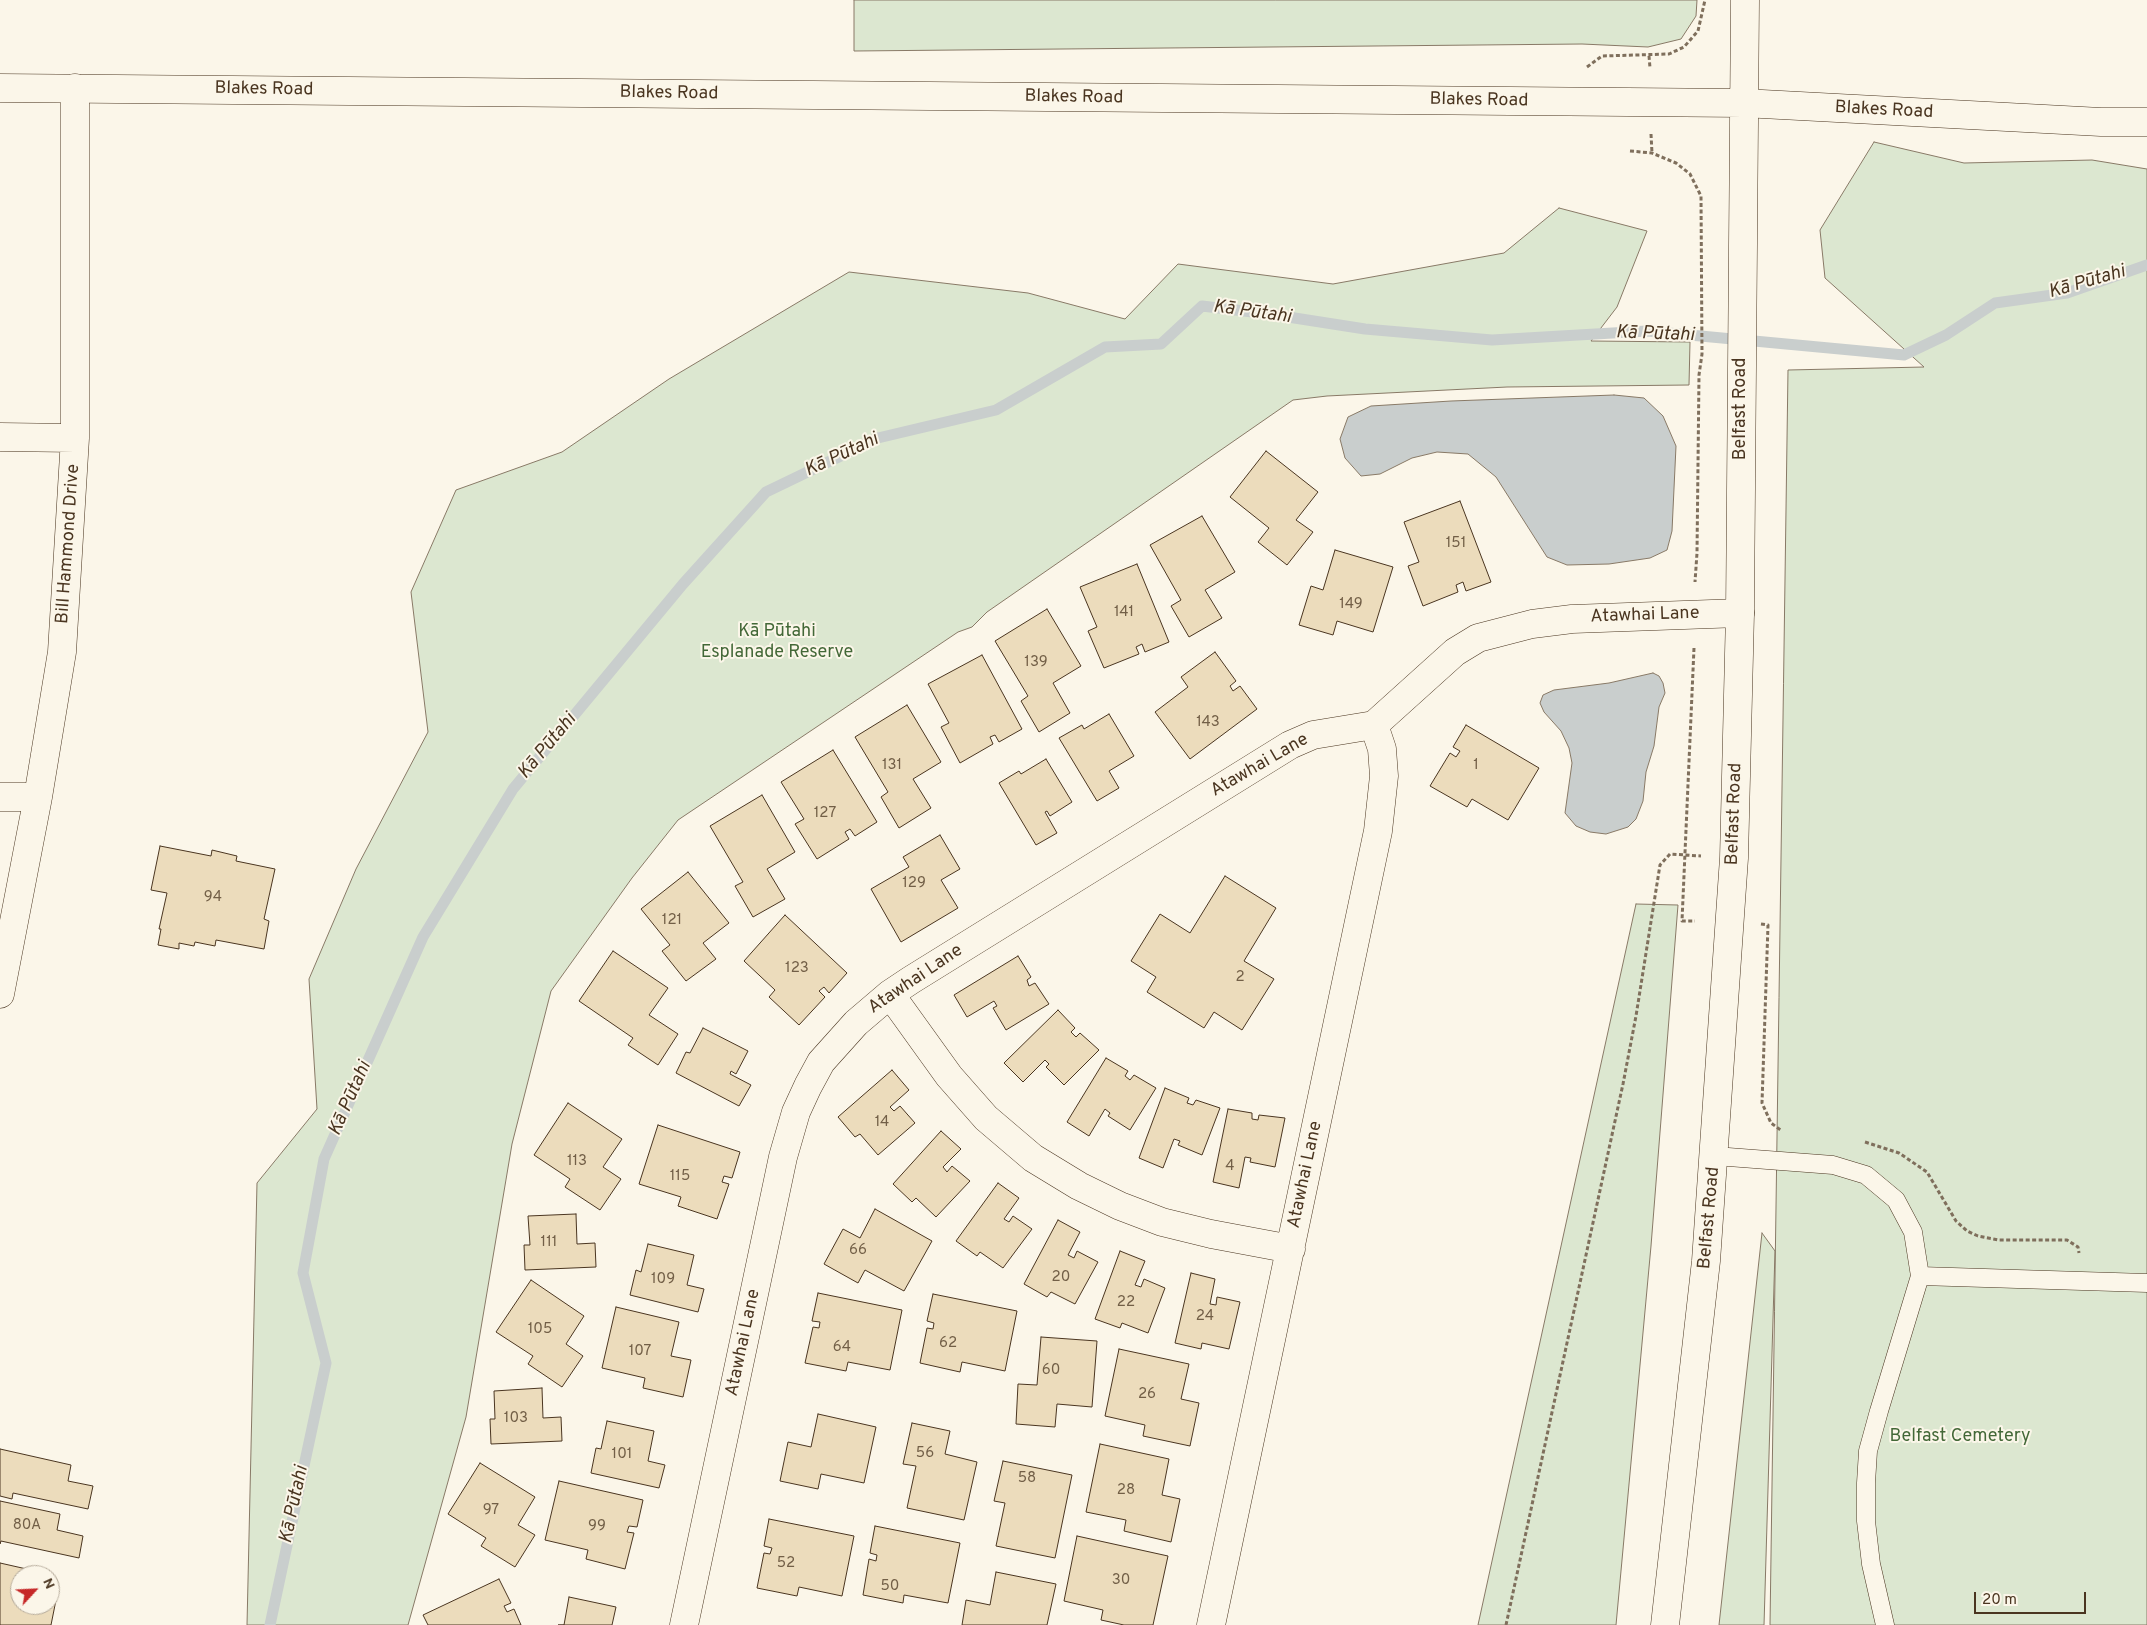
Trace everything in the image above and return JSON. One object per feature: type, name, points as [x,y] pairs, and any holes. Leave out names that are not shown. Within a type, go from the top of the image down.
[{"type":"street","name":"Belfast Road","points":[[1665,1625],[1706,1261],[1715,1156],[1734,858],[1740,613],[1745,0]]},
{"type":"street","name":"Blakes Road","points":[[0,88],[1744,104],[2101,122],[2147,122]]},
{"type":"street","name":"Bill Hammond Drive","points":[[0,994],[38,798],[62,652],[75,438],[75,88]]},
{"type":"street","points":[[0,437],[75,438]]},
{"type":"street","name":"Atawhai Lane","points":[[684,1625],[783,1157],[796,1112],[821,1062],[838,1041],[890,994],[1290,745],[1313,735],[1374,725],[1455,652],[1478,638],[1506,629],[1572,619],[1740,613]]},
{"type":"street","name":"Atawhai Lane","points":[[1211,1625],[1378,831],[1384,776],[1382,749],[1374,725]]},
{"type":"street","points":[[0,797],[38,798]]},
{"type":"street","points":[[890,994],[949,1076],[986,1118],[1033,1158],[1079,1186],[1120,1206],[1162,1222],[1211,1234],[1291,1249]]},
{"type":"lane","points":[[1715,1156],[1833,1165],[1866,1175],[1896,1200],[1905,1214],[1917,1251],[1920,1276],[1868,1451],[1866,1521],[1877,1598],[1885,1625]]},
{"type":"lane","points":[[1920,1276],[2147,1283]]},
{"type":"path","points":[[1591,63],[1602,56],[1669,54],[1684,47],[1698,32],[1705,0]]},
{"type":"path","points":[[1650,56],[1650,64]]},
{"type":"path","points":[[1652,145],[1652,153]]},
{"type":"path","points":[[1630,151],[1652,153],[1676,163],[1690,174],[1701,196],[1700,310],[1702,354],[1695,577]]},
{"type":"path","points":[[1688,921],[1682,921],[1694,653]]},
{"type":"path","points":[[1506,1625],[1636,1016],[1660,866],[1670,854],[1734,858]]},
{"type":"path","points":[[1760,924],[1768,925],[1762,1103],[1771,1123],[1786,1133]]},
{"type":"path","points":[[1859,1141],[1899,1152],[1913,1161],[1926,1172],[1956,1221],[1967,1231],[1978,1236],[1999,1240],[2067,1240],[2074,1243],[2080,1251],[2079,1281]]},
{"type":"green space","points":[[854,0],[1697,0],[1696,16],[1681,39],[1648,47],[1582,44],[854,51]]},
{"type":"green space","name":"Belfast Cemetery","points":[[1874,142],[1964,163],[2092,160],[2147,169],[2147,1625],[1770,1625],[1788,370],[1924,367],[1825,278],[1820,230]]},
{"type":"green space","name":"Kā Pūtahi Esplanade Reserve","points":[[1559,208],[1647,231],[1617,307],[1591,341],[1690,342],[1689,385],[1507,387],[1327,396],[1293,400],[987,612],[972,627],[958,632],[678,820],[632,878],[551,991],[512,1144],[466,1417],[408,1625],[247,1625],[257,1183],[317,1109],[309,979],[356,869],[428,732],[411,592],[456,490],[562,452],[669,379],[849,272],[1028,293],[1125,319],[1178,264],[1333,284],[1504,253]]},
{"type":"green space","points":[[1636,904],[1678,905],[1651,1246],[1616,1625],[1478,1625]]},
{"type":"green space","points":[[1762,1233],[1775,1251],[1764,1625],[1719,1625]]},
{"type":"shaded area","points":[[1614,395],[1644,398],[1663,416],[1676,446],[1672,531],[1667,550],[1650,558],[1609,564],[1567,565],[1547,557],[1496,477],[1468,454],[1437,452],[1412,458],[1380,474],[1361,476],[1345,458],[1340,439],[1348,417],[1371,406]]},
{"type":"shaded area","points":[[1653,673],[1659,676],[1665,693],[1659,707],[1654,746],[1646,772],[1643,801],[1636,819],[1628,827],[1606,834],[1590,832],[1576,826],[1565,813],[1572,763],[1569,748],[1561,731],[1544,712],[1540,703],[1543,695],[1554,690],[1609,683]]},
{"type":"building","points":[[1266,451],[1318,492],[1296,520],[1313,532],[1287,565],[1258,542],[1269,528],[1230,497]]},
{"type":"building","points":[[1460,501],[1491,582],[1466,591],[1463,582],[1456,585],[1458,592],[1423,606],[1408,566],[1419,562],[1404,522]]},
{"type":"building","points":[[1202,516],[1235,572],[1205,590],[1222,618],[1189,637],[1171,606],[1181,600],[1150,545]]},
{"type":"building","points":[[1335,550],[1393,567],[1373,632],[1337,621],[1333,635],[1299,625],[1311,586],[1323,590]]},
{"type":"building","points":[[1137,564],[1169,642],[1145,652],[1142,644],[1136,647],[1139,654],[1104,668],[1088,631],[1097,627],[1080,587]]},
{"type":"building","points":[[1047,609],[1081,666],[1053,683],[1070,713],[1039,732],[1021,701],[1028,696],[995,641]]},
{"type":"building","points":[[1215,652],[1236,681],[1230,686],[1233,691],[1240,686],[1257,709],[1190,759],[1155,712],[1188,687],[1181,677]]},
{"type":"building","points":[[982,655],[1022,729],[999,742],[995,735],[990,737],[993,744],[960,763],[941,727],[949,723],[928,684]]},
{"type":"building","points":[[907,705],[941,762],[913,779],[931,808],[899,828],[881,797],[888,792],[855,737]]},
{"type":"building","points":[[1109,714],[1134,756],[1109,771],[1119,788],[1097,801],[1059,738],[1082,725],[1084,729]]},
{"type":"building","points":[[1466,725],[1539,768],[1508,820],[1472,799],[1467,807],[1430,786],[1450,753],[1456,757],[1460,751],[1453,747]]},
{"type":"building","points":[[833,750],[877,822],[855,836],[850,829],[845,832],[849,839],[817,859],[795,824],[804,819],[781,782]]},
{"type":"building","points":[[1046,759],[1072,802],[1050,816],[1047,811],[1045,812],[1057,833],[1036,845],[999,783],[1019,771],[1021,774]]},
{"type":"building","points":[[762,795],[795,852],[767,869],[785,899],[753,917],[735,886],[743,882],[710,826]]},
{"type":"building","points":[[940,835],[960,869],[941,880],[958,908],[901,942],[871,889],[909,867],[903,857]]},
{"type":"building","points":[[160,846],[211,856],[212,850],[237,856],[236,861],[275,869],[264,919],[269,921],[264,949],[216,940],[215,946],[195,942],[194,946],[179,943],[179,949],[158,945],[161,929],[159,929],[167,893],[151,890]]},
{"type":"building","points":[[688,872],[729,923],[703,943],[716,959],[686,981],[662,951],[670,945],[641,909]]},
{"type":"building","points":[[1225,876],[1276,908],[1244,961],[1274,979],[1242,1030],[1214,1012],[1204,1028],[1147,992],[1156,977],[1131,961],[1160,914],[1190,933]]},
{"type":"building","points":[[785,915],[847,973],[829,993],[824,987],[819,991],[825,997],[799,1025],[769,997],[775,990],[744,961]]},
{"type":"building","points":[[613,951],[668,988],[649,1015],[678,1034],[658,1065],[628,1045],[633,1038],[579,1001]]},
{"type":"building","points":[[1018,956],[1031,977],[1027,980],[1029,986],[1035,983],[1049,1004],[1006,1030],[993,1008],[997,1006],[994,1001],[967,1017],[954,995]]},
{"type":"building","points":[[1058,1010],[1075,1028],[1071,1032],[1076,1037],[1080,1033],[1099,1050],[1064,1085],[1046,1067],[1049,1064],[1045,1060],[1023,1082],[1004,1063]]},
{"type":"building","points":[[703,1028],[748,1051],[736,1074],[731,1071],[730,1074],[751,1085],[739,1106],[676,1073],[686,1052],[690,1053]]},
{"type":"building","points":[[1106,1058],[1128,1071],[1125,1076],[1130,1080],[1134,1075],[1156,1088],[1130,1130],[1108,1116],[1110,1113],[1105,1109],[1089,1136],[1067,1122]]},
{"type":"building","points":[[892,1070],[909,1090],[890,1107],[894,1111],[900,1106],[915,1123],[878,1155],[860,1134],[855,1137],[838,1117]]},
{"type":"building","points":[[1165,1088],[1189,1098],[1187,1103],[1193,1105],[1196,1100],[1220,1108],[1202,1155],[1178,1145],[1180,1141],[1174,1139],[1163,1168],[1139,1158]]},
{"type":"building","points":[[568,1103],[622,1139],[603,1167],[621,1179],[600,1210],[565,1187],[570,1179],[534,1155]]},
{"type":"building","points":[[1228,1109],[1252,1113],[1252,1119],[1258,1120],[1259,1115],[1285,1118],[1275,1167],[1250,1162],[1251,1158],[1245,1157],[1239,1188],[1213,1182]]},
{"type":"building","points":[[658,1125],[740,1152],[732,1178],[724,1176],[722,1182],[729,1184],[717,1219],[678,1206],[681,1197],[639,1184]]},
{"type":"building","points":[[941,1131],[961,1149],[943,1167],[947,1172],[952,1166],[970,1181],[936,1217],[916,1198],[912,1202],[893,1184]]},
{"type":"building","points":[[998,1183],[1019,1198],[1004,1219],[1009,1222],[1013,1216],[1032,1229],[1003,1268],[980,1252],[977,1256],[956,1241]]},
{"type":"building","points":[[875,1209],[932,1241],[904,1291],[865,1270],[858,1283],[824,1264],[843,1229],[860,1238]]},
{"type":"building","points":[[576,1214],[577,1244],[595,1243],[596,1267],[525,1270],[524,1245],[530,1245],[528,1216]]},
{"type":"building","points":[[1058,1220],[1080,1232],[1068,1255],[1074,1258],[1077,1251],[1098,1262],[1075,1304],[1051,1292],[1047,1297],[1024,1284]]},
{"type":"building","points":[[648,1244],[694,1255],[687,1285],[704,1289],[698,1312],[630,1295],[636,1270],[641,1272]]},
{"type":"building","points":[[1120,1251],[1145,1261],[1135,1285],[1141,1287],[1144,1279],[1165,1288],[1148,1333],[1122,1323],[1120,1328],[1095,1319]]},
{"type":"building","points":[[1191,1273],[1215,1279],[1210,1304],[1216,1305],[1217,1297],[1240,1302],[1229,1349],[1202,1343],[1201,1349],[1175,1343]]},
{"type":"building","points":[[531,1280],[584,1316],[566,1344],[583,1356],[562,1387],[528,1364],[533,1356],[496,1332]]},
{"type":"building","points":[[818,1293],[902,1310],[890,1370],[848,1362],[846,1371],[805,1363],[813,1327],[819,1328],[820,1322],[812,1321]]},
{"type":"building","points":[[933,1294],[1017,1311],[1005,1371],[962,1362],[960,1372],[920,1363],[927,1328],[933,1329],[934,1323],[927,1321]]},
{"type":"building","points":[[616,1307],[679,1322],[671,1356],[691,1360],[683,1397],[643,1388],[645,1378],[602,1368]]},
{"type":"building","points":[[1041,1337],[1097,1341],[1092,1407],[1057,1404],[1055,1427],[1016,1424],[1018,1384],[1037,1385]]},
{"type":"building","points":[[1119,1349],[1189,1364],[1181,1399],[1199,1403],[1190,1446],[1143,1436],[1145,1425],[1105,1416]]},
{"type":"building","points":[[542,1388],[543,1418],[561,1417],[562,1441],[491,1444],[490,1419],[495,1419],[494,1391]]},
{"type":"building","points":[[818,1414],[876,1427],[864,1483],[821,1474],[818,1489],[780,1481],[788,1442],[811,1447]]},
{"type":"building","points":[[607,1421],[654,1431],[648,1461],[665,1465],[659,1488],[591,1473],[596,1448],[601,1449]]},
{"type":"building","points":[[912,1423],[950,1431],[945,1454],[977,1462],[964,1520],[907,1508],[916,1466],[903,1464]]},
{"type":"building","points":[[1100,1444],[1169,1459],[1162,1495],[1180,1499],[1171,1542],[1124,1531],[1126,1520],[1086,1512]]},
{"type":"building","points":[[0,1449],[71,1465],[68,1481],[93,1486],[88,1509],[13,1493],[12,1499],[0,1496]]},
{"type":"building","points":[[1003,1461],[1072,1475],[1055,1558],[996,1546],[1005,1503],[994,1501]]},
{"type":"building","points":[[480,1463],[535,1497],[518,1525],[535,1535],[515,1567],[481,1546],[486,1538],[448,1514]]},
{"type":"building","points":[[559,1481],[643,1500],[637,1527],[629,1526],[627,1532],[634,1533],[625,1569],[586,1559],[588,1550],[545,1540]]},
{"type":"building","points":[[0,1501],[60,1514],[57,1530],[83,1536],[79,1558],[1,1541],[0,1544]]},
{"type":"building","points":[[769,1519],[854,1536],[842,1596],[799,1587],[797,1596],[757,1588],[764,1553],[770,1554],[772,1548],[764,1546]]},
{"type":"building","points":[[875,1526],[960,1543],[948,1603],[904,1595],[903,1603],[863,1595],[869,1559],[876,1561],[877,1555],[870,1553]]},
{"type":"building","points":[[1077,1536],[1168,1556],[1153,1625],[1124,1625],[1101,1620],[1103,1610],[1064,1601]]},
{"type":"building","points":[[0,1563],[10,1565],[10,1615],[53,1615],[51,1625],[0,1625]]},
{"type":"building","points":[[996,1572],[1056,1584],[1047,1625],[962,1625],[966,1600],[990,1605]]},
{"type":"building","points":[[499,1579],[511,1603],[504,1606],[507,1612],[514,1609],[521,1625],[428,1625],[423,1615]]},
{"type":"building","points":[[569,1597],[616,1607],[612,1625],[564,1625]]},
{"type":"waterway","name":"Kā Pūtahi","points":[[270,1625],[326,1363],[303,1273],[324,1159],[423,937],[513,789],[683,584],[766,492],[878,438],[996,410],[1105,347],[1161,344],[1202,306],[1365,329],[1492,340],[1647,331],[1904,355],[1946,335],[1995,303],[2067,293],[2147,265]]}]
